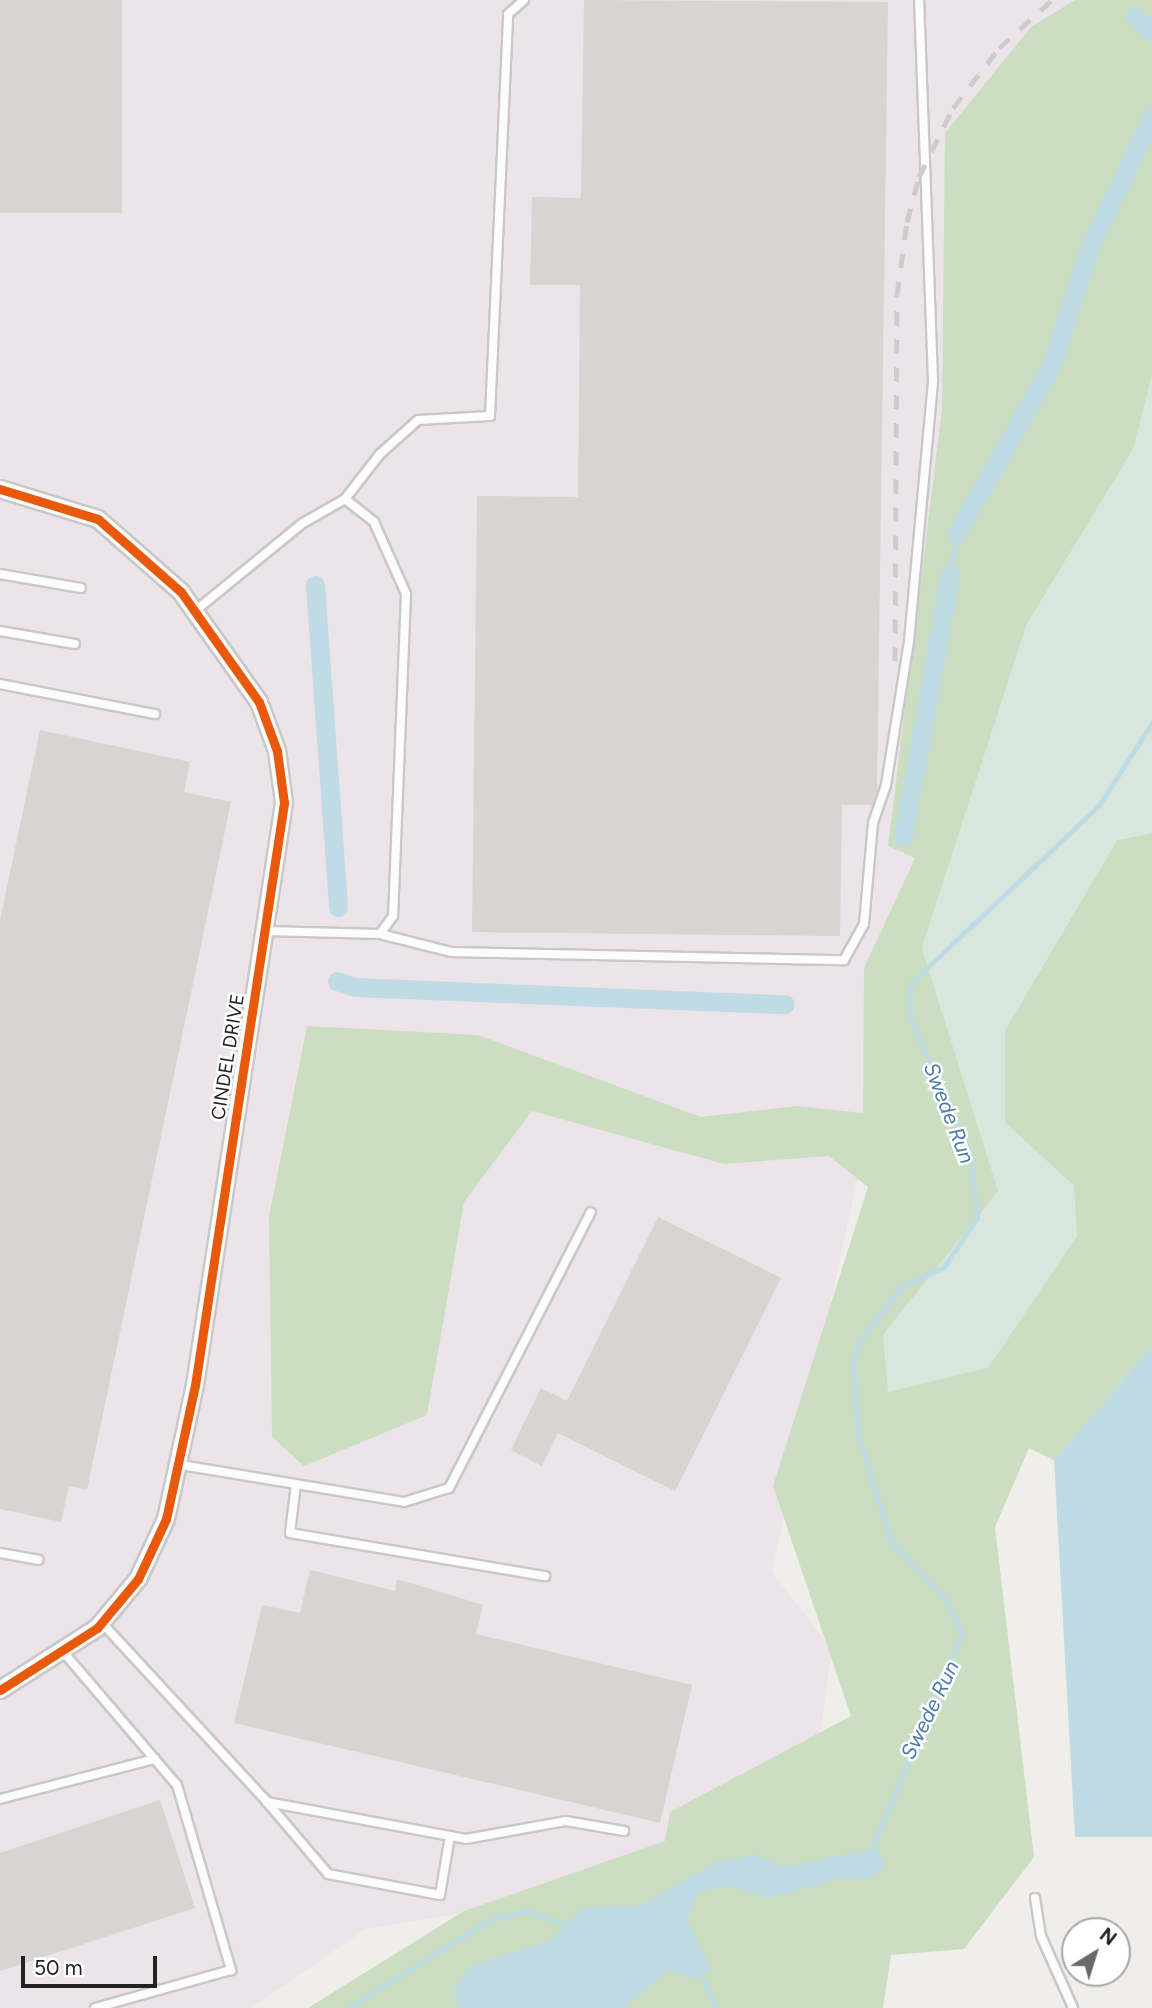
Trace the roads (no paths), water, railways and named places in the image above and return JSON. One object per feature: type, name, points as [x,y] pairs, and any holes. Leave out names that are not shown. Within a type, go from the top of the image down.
[{"type":"street","name":"CINDEL DRIVE","points":[[0,489],[98,519],[143,553],[195,611],[258,702],[277,751],[284,803],[181,1465],[154,1550],[102,1623],[65,1654],[0,1690]]},
{"type":"lane","points":[[195,611],[303,523],[345,499],[380,454],[418,420],[491,416],[508,14],[524,0]]},
{"type":"lane","points":[[266,931],[380,934],[450,952],[844,960],[864,924],[873,823],[886,786],[909,641],[933,380],[919,0]]},
{"type":"lane","points":[[345,499],[374,522],[406,594],[393,916],[380,934]]},
{"type":"lane","points":[[0,574],[81,588]]},
{"type":"lane","points":[[0,631],[75,643]]},
{"type":"lane","points":[[0,684],[155,714]]},
{"type":"lane","points":[[181,1465],[404,1502],[449,1488],[592,1212]]},
{"type":"lane","points":[[296,1484],[290,1533],[545,1576]]},
{"type":"lane","points":[[0,1553],[38,1560]]},
{"type":"lane","points":[[102,1623],[267,1802],[328,1874],[440,1895],[450,1836]]},
{"type":"lane","points":[[65,1654],[177,1785],[231,1970],[95,2008]]},
{"type":"lane","points":[[0,1800],[155,1759]]},
{"type":"lane","points":[[267,1802],[466,1839],[566,1821],[624,1831]]},
{"type":"lane","points":[[1035,1898],[1041,1936],[1073,2008]]},
{"type":"water","points":[[1152,1346],[1152,1837],[1075,1837],[1054,1460]]},
{"type":"water","points":[[878,1848],[884,1866],[870,1879],[835,1880],[768,1898],[727,1886],[698,1892],[687,1919],[712,1971],[693,1978],[669,1970],[624,2008],[461,2008],[457,2002],[454,1989],[471,1966],[551,1940],[583,1907],[640,1906],[715,1863],[755,1854],[782,1867]]},
{"type":"waterway","points":[[1135,17],[1152,32]]},
{"type":"waterway","points":[[957,533],[1051,366],[1090,246],[1152,117]]},
{"type":"waterway","points":[[950,574],[957,533]]},
{"type":"waterway","points":[[903,836],[950,574]]},
{"type":"waterway","points":[[315,585],[338,907]]},
{"type":"waterway","name":"Swede Run","points":[[869,1855],[962,1634],[948,1602],[891,1542],[858,1435],[853,1363],[858,1343],[901,1287],[944,1267],[977,1218],[970,1154],[910,1017],[910,984],[1099,805],[1152,723]]},
{"type":"waterway","points":[[337,981],[354,987],[785,1004]]},
{"type":"waterway","points":[[348,2008],[489,1920],[527,1911],[567,1925]]},
{"type":"waterway","name":"Swede Run","points":[[700,1973],[716,2008]]},
{"type":"railway","points":[[895,661],[897,295],[907,222],[919,177],[953,108],[999,48],[1052,0]]}]
